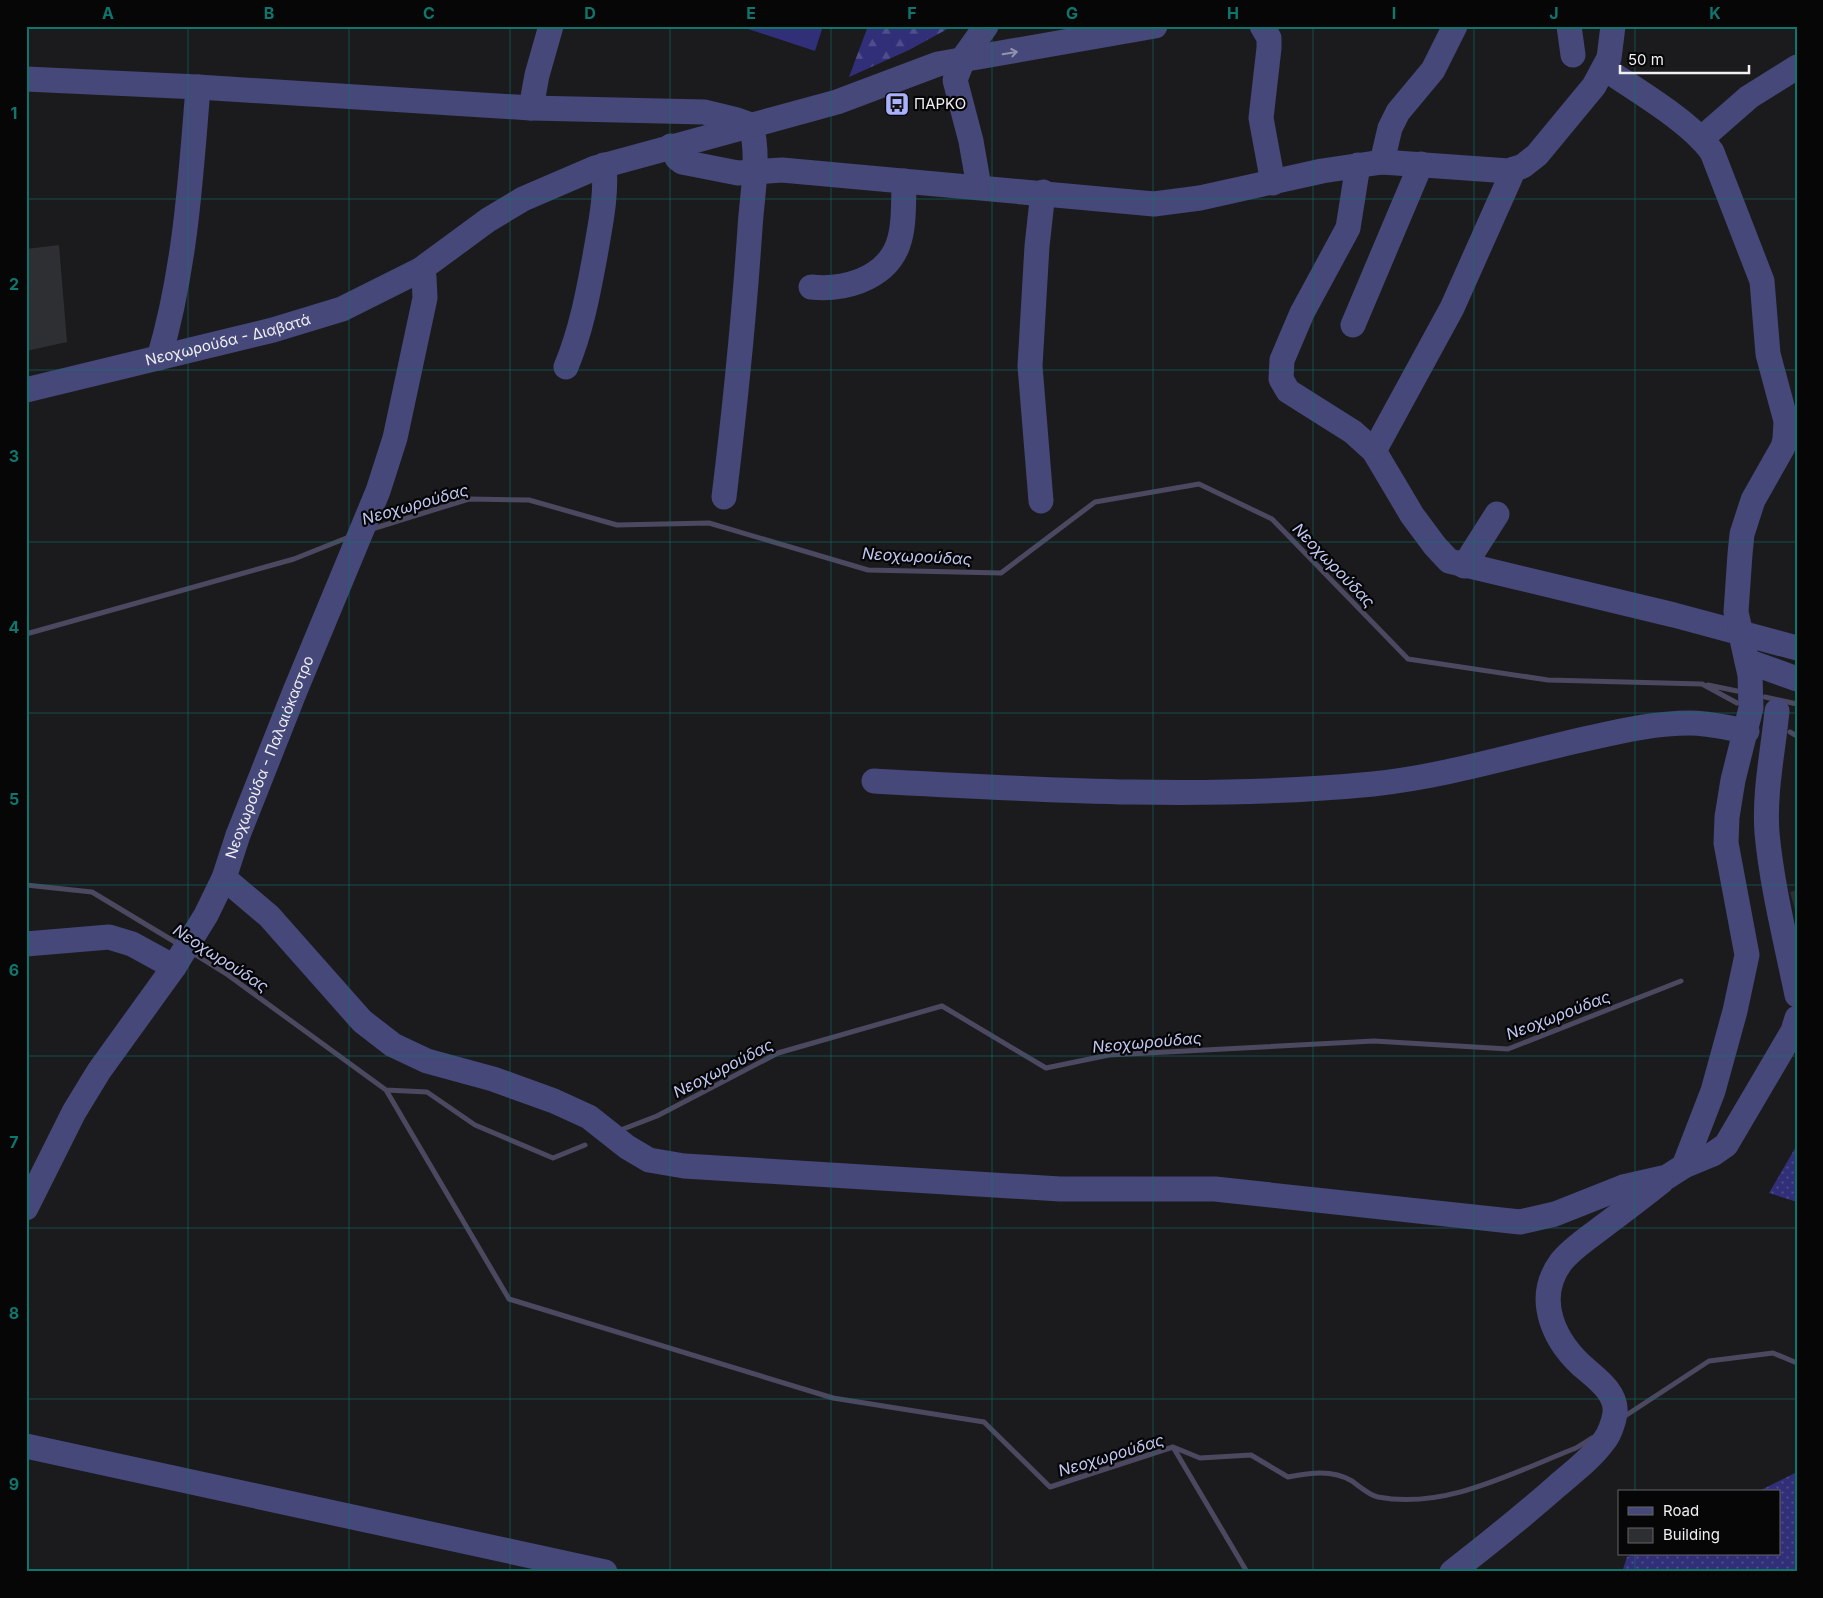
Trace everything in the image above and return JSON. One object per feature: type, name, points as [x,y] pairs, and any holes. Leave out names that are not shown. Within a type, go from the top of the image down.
[{"type":"street","points":[[531,108],[537,75],[551,26]]},
{"type":"street","points":[[979,187],[971,141],[955,80],[962,61],[986,26]]},
{"type":"street","name":"Νεοχωρούδα - Διαβατά","points":[[26,390],[323,316],[357,302],[420,270],[507,208],[549,186],[604,165],[870,91],[929,67],[1155,26]]},
{"type":"street","points":[[1262,26],[1269,38],[1262,118],[1273,183]]},
{"type":"street","points":[[1455,26],[1433,70],[1398,112],[1370,163],[1348,228],[1302,313],[1282,360],[1281,379],[1288,391],[1353,432],[1374,451],[1412,515],[1431,541],[1450,561],[1797,648]]},
{"type":"street","points":[[1569,26],[1573,55]]},
{"type":"street","points":[[671,146],[676,158],[682,162],[738,173],[782,170],[904,182],[1043,192],[1117,202],[1154,204],[1200,198],[1370,163],[1422,164],[1495,171],[1514,170],[1530,161],[1543,149],[1594,86],[1605,69],[1611,48],[1613,26]]},
{"type":"street","points":[[1702,139],[1748,97],[1797,67]]},
{"type":"street","points":[[1452,1572],[1516,1523],[1593,1454],[1605,1439],[1615,1412],[1612,1398],[1604,1384],[1582,1366],[1562,1342],[1553,1326],[1547,1306],[1549,1284],[1561,1262],[1584,1241],[1675,1172],[1713,1091],[1736,1010],[1748,956],[1730,865],[1726,831],[1733,780],[1747,732],[1752,704],[1747,661],[1739,633],[1736,598],[1742,534],[1753,500],[1783,447],[1791,420],[1769,363],[1765,336],[1762,281],[1715,158],[1702,139],[1642,93],[1605,69]]},
{"type":"street","points":[[26,79],[198,87],[531,108],[704,112],[751,125],[754,137],[754,173],[741,359],[724,497]]},
{"type":"street","points":[[160,358],[168,326],[185,224],[198,87]]},
{"type":"street","points":[[1353,326],[1422,164]]},
{"type":"street","points":[[566,367],[579,334],[589,290],[604,199],[604,165]]},
{"type":"street","points":[[1374,451],[1452,308],[1514,170]]},
{"type":"street","points":[[811,286],[836,288],[855,283],[875,275],[891,262],[899,244],[903,219],[904,182]]},
{"type":"street","points":[[1041,501],[1030,366],[1037,246],[1043,192]]},
{"type":"street","name":"Νεοχωρούδα - Παλαιόκαστρο","points":[[26,1208],[74,1112],[98,1071],[174,967],[206,915],[224,878],[238,835],[378,491],[395,438],[425,298],[424,277],[420,270]]},
{"type":"street","points":[[1464,566],[1497,514]]},
{"type":"street","points":[[1747,661],[1797,679]]},
{"type":"street","points":[[1752,704],[1787,714],[1767,790],[1767,833],[1797,995]]},
{"type":"street","points":[[874,781],[1025,789],[1161,792],[1325,787],[1373,784],[1440,774],[1575,741],[1660,725],[1690,723],[1747,732]]},
{"type":"street","points":[[224,878],[269,916],[362,1021],[393,1045],[427,1061],[493,1079],[580,1113],[589,1117],[627,1147],[649,1160],[684,1166],[1060,1189],[1215,1190],[1520,1222],[1555,1214],[1623,1187],[1675,1172],[1713,1154],[1726,1145],[1794,1031],[1797,1018]]},
{"type":"street","points":[[26,944],[108,937],[132,944],[174,967]]},
{"type":"street","points":[[26,1446],[605,1572]]},
{"type":"green space","points":[[739,26],[823,26],[815,51]]},
{"type":"green space","points":[[868,26],[953,26],[909,50],[849,77]]},
{"type":"green space","points":[[1797,1145],[1797,1202],[1769,1193]]},
{"type":"green space","points":[[1797,1472],[1797,1572],[1622,1572],[1629,1556],[1780,1556],[1780,1490],[1761,1490]]},
{"type":"building","points":[[59,245],[67,342],[26,351],[26,249]]},
{"type":"building","points":[[1797,890],[1797,913],[1796,913],[1790,892]]},
{"type":"waterway","name":"Νεοχωρούδας","points":[[372,529],[469,499],[529,500],[617,525],[709,523],[868,570],[1001,573],[1095,502],[1199,484],[1272,519],[1408,659],[1548,680],[1702,684],[1737,703]]},
{"type":"waterway","name":"Νεοχωρούδας","points":[[26,634],[294,559],[349,537]]},
{"type":"waterway","points":[[1708,685],[1737,691]]},
{"type":"waterway","points":[[1765,697],[1797,704]]},
{"type":"waterway","name":"Νεοχωρούδας","points":[[1790,732],[1797,736]]},
{"type":"waterway","name":"Νεοχωρούδας","points":[[26,885],[92,892],[180,945]]},
{"type":"waterway","name":"Νεοχωρούδας","points":[[191,952],[228,975],[386,1090],[509,1299],[833,1398],[984,1422],[1050,1487],[1173,1447],[1247,1572]]},
{"type":"waterway","name":"Νεοχωρούδας","points":[[618,1131],[657,1116],[778,1053],[942,1006],[1046,1068],[1109,1055],[1374,1041],[1508,1049],[1681,981]]},
{"type":"waterway","name":"Νεοχωρούδας","points":[[386,1090],[427,1092],[475,1125],[553,1158],[585,1145]]},
{"type":"waterway","points":[[1622,1418],[1709,1361],[1773,1353],[1797,1363]]},
{"type":"waterway","points":[[1173,1447],[1200,1458],[1251,1455],[1288,1477],[1312,1473],[1328,1473],[1344,1477],[1375,1496],[1403,1500],[1454,1494],[1479,1486],[1576,1448],[1592,1438]]},
{"type":"place","name":"ΠΑΡΚΟ","points":[[897,104]]}]
